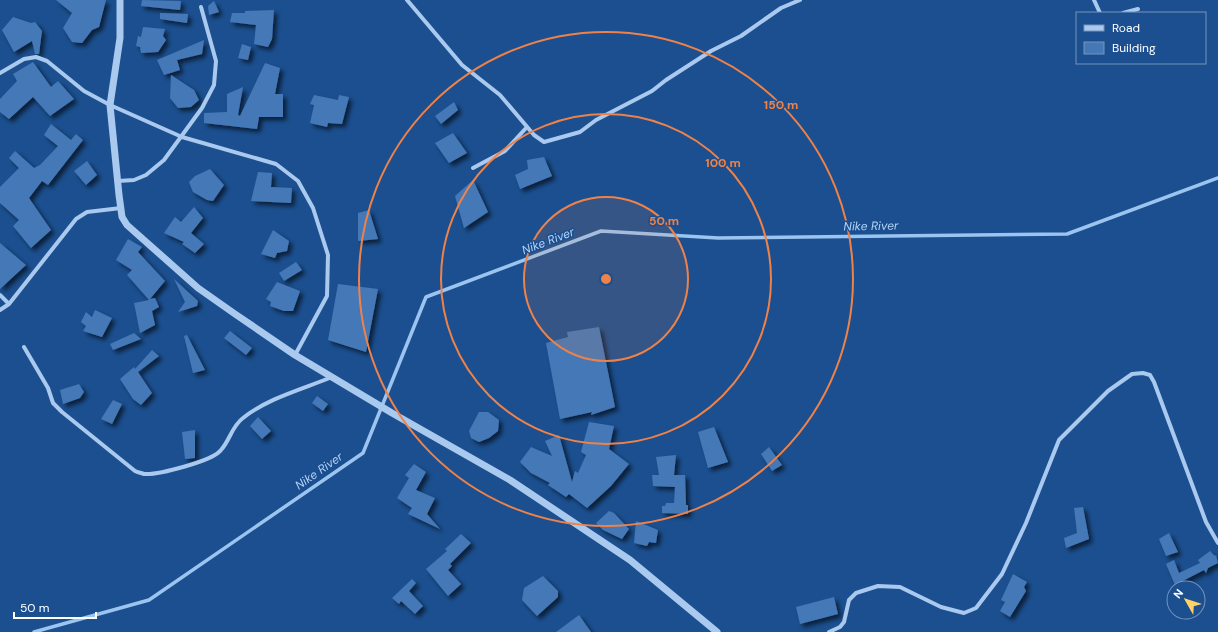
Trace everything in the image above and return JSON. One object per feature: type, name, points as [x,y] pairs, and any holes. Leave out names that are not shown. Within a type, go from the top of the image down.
[{"type":"street","points":[[120,0],[120,38],[110,105],[122,217],[127,225],[198,288],[295,354],[332,377],[510,480],[630,560],[717,632]]},
{"type":"street","points":[[410,1],[462,64],[500,95],[534,135],[544,142],[580,132],[596,120],[652,91],[666,80],[711,51],[741,36],[781,8],[800,0]]},
{"type":"street","points":[[1094,0],[1100,12]]},
{"type":"street","points":[[118,181],[134,180],[146,175],[164,160],[202,108],[214,86],[216,61],[201,7]]},
{"type":"street","points":[[1127,12],[1138,9]]},
{"type":"street","points":[[0,73],[24,59],[36,57],[48,61],[84,91],[110,105],[182,137],[276,164],[298,181],[313,208],[328,255],[327,296],[295,354]]},
{"type":"street","points":[[473,168],[505,151],[527,127]]},
{"type":"street","points":[[0,310],[9,304],[76,219],[87,212],[121,208]]},
{"type":"street","points":[[0,295],[9,304]]},
{"type":"street","points":[[24,347],[42,377],[53,403],[135,471],[144,474],[179,468],[215,455],[221,450],[233,429],[243,418],[263,405],[332,377]]},
{"type":"street","points":[[829,632],[840,627],[844,622],[849,600],[856,593],[878,586],[900,587],[941,607],[964,612],[976,608],[1002,574],[1026,523],[1059,440],[1108,391],[1132,374],[1143,373],[1150,375],[1154,382],[1206,522],[1218,543]]},
{"type":"building","points":[[56,0],[106,0],[99,27],[92,30],[82,43],[72,42],[63,28],[72,13]]},
{"type":"building","points":[[142,0],[181,1],[180,10],[141,6]]},
{"type":"building","points":[[214,1],[219,12],[209,15],[208,6]]},
{"type":"building","points":[[274,10],[272,39],[268,47],[254,44],[256,25],[230,22],[232,13]]},
{"type":"building","points":[[160,13],[188,14],[187,23],[160,19]]},
{"type":"building","points":[[13,17],[31,23],[35,22],[42,31],[39,54],[35,54],[32,41],[14,52],[2,30]]},
{"type":"building","points":[[143,27],[165,29],[163,36],[166,40],[158,52],[141,53],[140,47],[136,46],[138,36],[141,37]]},
{"type":"building","points":[[204,40],[202,54],[177,60],[180,70],[164,75],[157,60]]},
{"type":"building","points":[[242,44],[251,47],[248,60],[238,58]]},
{"type":"building","points":[[33,62],[51,87],[58,81],[74,99],[50,116],[33,97],[9,119],[0,112],[0,99],[17,81],[13,74]]},
{"type":"building","points":[[265,63],[280,68],[275,94],[283,94],[283,117],[259,117],[257,129],[204,123],[204,113],[227,112],[227,94],[243,87],[238,115],[240,116]]},
{"type":"building","points":[[171,75],[194,90],[199,100],[191,107],[178,108],[170,98]]},
{"type":"building","points":[[314,95],[338,100],[339,95],[349,97],[342,124],[328,123],[327,127],[310,123],[314,105],[310,104]]},
{"type":"building","points":[[454,102],[458,110],[441,124],[435,116]]},
{"type":"building","points":[[51,124],[71,140],[76,134],[83,140],[48,185],[42,181],[29,198],[51,230],[31,248],[13,226],[19,220],[0,203],[0,187],[19,168],[9,158],[15,151],[34,168],[40,165],[58,146],[44,135]]},
{"type":"building","points":[[453,133],[467,153],[449,163],[435,143]]},
{"type":"building","points":[[544,157],[552,176],[520,189],[515,175],[528,169],[527,160]]},
{"type":"building","points":[[87,161],[97,175],[86,185],[74,171]]},
{"type":"building","points":[[210,169],[224,185],[213,201],[207,200],[193,192],[189,182],[195,176]]},
{"type":"building","points":[[258,172],[272,173],[271,187],[292,188],[291,203],[251,201]]},
{"type":"building","points":[[473,180],[488,212],[464,228],[455,196]]},
{"type":"building","points":[[194,207],[203,218],[191,233],[204,244],[195,253],[182,244],[184,242],[164,233],[175,217],[181,222]]},
{"type":"building","points":[[369,210],[378,239],[358,241],[358,213]]},
{"type":"building","points":[[273,230],[289,241],[287,251],[277,253],[275,258],[261,254]]},
{"type":"building","points":[[128,239],[142,247],[138,252],[165,281],[150,299],[155,298],[159,307],[152,311],[155,325],[140,333],[134,303],[149,300],[127,275],[132,270],[116,260]]},
{"type":"building","points":[[0,243],[26,265],[0,289]]},
{"type":"building","points":[[296,262],[302,270],[284,281],[279,273]]},
{"type":"building","points":[[174,279],[198,301],[197,306],[178,312],[185,302]]},
{"type":"building","points":[[277,282],[300,291],[293,311],[284,311],[270,306],[271,302],[266,299]]},
{"type":"building","points":[[338,284],[378,289],[366,352],[328,340]]},
{"type":"building","points":[[95,310],[112,318],[102,337],[83,331],[86,326],[81,322],[86,312],[92,317]]},
{"type":"building","points":[[599,327],[615,407],[591,415],[592,412],[560,419],[546,343],[568,337],[567,332]]},
{"type":"building","points":[[230,331],[252,348],[246,355],[224,338]]},
{"type":"building","points":[[134,333],[141,339],[113,350],[110,344]]},
{"type":"building","points":[[187,335],[205,370],[193,373],[184,336]]},
{"type":"building","points":[[152,350],[159,356],[138,372],[152,393],[141,405],[133,399],[120,379],[134,367],[135,369]]},
{"type":"building","points":[[79,384],[84,392],[80,398],[63,404],[60,390]]},
{"type":"building","points":[[317,396],[328,404],[323,411],[312,403]]},
{"type":"building","points":[[113,400],[122,404],[112,424],[101,419]]},
{"type":"building","points":[[479,412],[488,412],[499,420],[498,431],[489,438],[479,442],[471,438],[469,431]]},
{"type":"building","points":[[258,417],[271,431],[262,439],[250,426]]},
{"type":"building","points":[[589,422],[614,426],[609,449],[629,464],[611,486],[587,508],[569,494],[566,497],[548,485],[550,483],[531,473],[520,462],[531,447],[552,456],[545,441],[559,435],[572,482],[575,471],[578,473],[586,455],[581,452]]},
{"type":"building","points":[[714,427],[728,462],[708,468],[698,432]]},
{"type":"building","points":[[195,430],[195,458],[185,459],[182,432]]},
{"type":"building","points":[[769,447],[782,465],[772,471],[761,454]]},
{"type":"building","points":[[676,455],[674,475],[685,475],[686,505],[688,505],[688,514],[662,513],[662,506],[665,506],[666,503],[674,503],[675,487],[653,486],[652,475],[659,475],[656,457]]},
{"type":"building","points":[[414,464],[426,472],[416,490],[435,498],[427,514],[440,529],[408,514],[412,508],[397,498],[409,478],[405,475]]},
{"type":"building","points":[[1083,507],[1089,539],[1066,548],[1064,538],[1077,533],[1074,508]]},
{"type":"building","points":[[609,511],[614,513],[629,529],[622,539],[603,530],[596,523]]},
{"type":"building","points":[[636,521],[658,530],[656,543],[649,542],[647,546],[634,543]]},
{"type":"building","points":[[1169,533],[1178,552],[1166,556],[1159,539]]},
{"type":"building","points":[[461,534],[471,543],[450,564],[452,566],[448,570],[461,584],[448,596],[426,569],[447,551],[445,549]]},
{"type":"building","points":[[1210,551],[1215,556],[1216,555],[1218,563],[1208,568],[1206,573],[1204,570],[1185,580],[1173,580],[1166,564],[1174,560],[1179,573],[1200,563],[1198,560]]},
{"type":"building","points":[[1013,574],[1027,582],[1024,587],[1026,591],[1010,617],[1000,611],[1005,602],[1001,600]]},
{"type":"building","points":[[543,576],[558,591],[558,597],[537,616],[522,600],[524,588]]},
{"type":"building","points":[[412,579],[416,583],[409,591],[423,606],[415,614],[401,601],[399,604],[392,598]]},
{"type":"building","points":[[834,597],[838,614],[800,624],[796,607]]},
{"type":"building","points":[[579,615],[591,632],[556,632]]},
{"type":"waterway","name":"Nike River","points":[[34,632],[149,600],[363,453],[426,297],[601,231],[718,238],[1067,234],[1218,178]]}]
